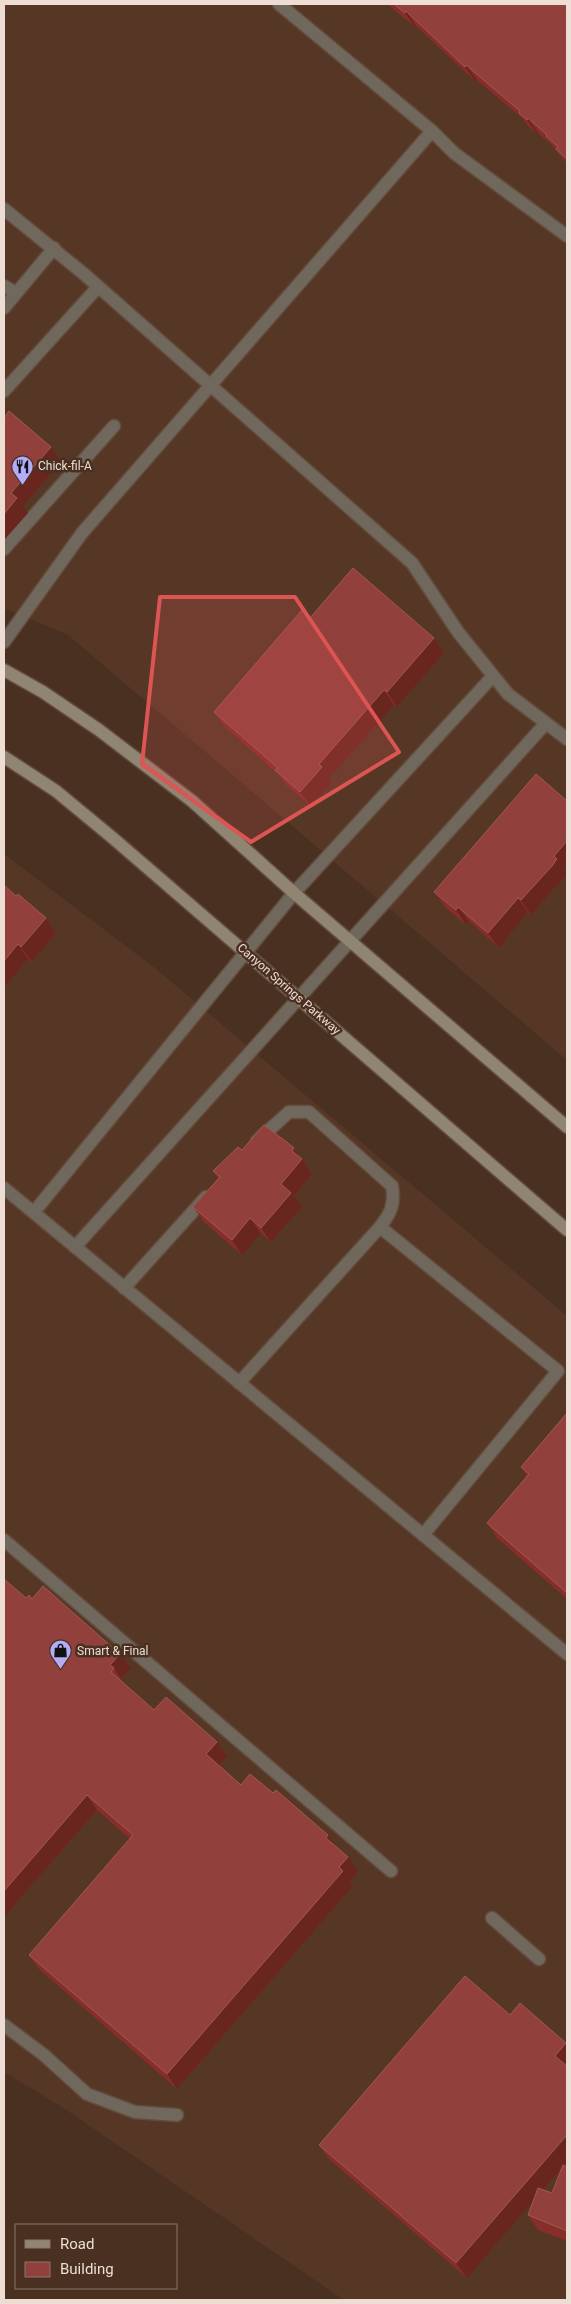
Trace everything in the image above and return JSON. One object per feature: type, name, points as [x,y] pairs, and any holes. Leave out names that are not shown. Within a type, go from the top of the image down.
[{"type":"street","points":[[4,670],[44,692],[176,789],[294,893],[567,1127]]},
{"type":"street","name":"Canyon Springs Parkway","points":[[4,757],[56,791],[246,951],[567,1230]]},
{"type":"lane","points":[[279,4],[432,131],[454,153],[567,236]]},
{"type":"lane","points":[[4,642],[82,533],[432,131]]},
{"type":"lane","points":[[4,209],[54,248],[412,563],[458,632],[508,694],[567,739]]},
{"type":"lane","points":[[5,305],[54,248]]},
{"type":"lane","points":[[4,286],[16,293]]},
{"type":"lane","points":[[4,391],[98,287]]},
{"type":"lane","points":[[4,549],[114,426]]},
{"type":"lane","points":[[34,1212],[294,893],[493,676]]},
{"type":"lane","points":[[75,1247],[546,723]]},
{"type":"lane","points":[[239,1383],[380,1227],[392,1212],[394,1198],[392,1186],[310,1112],[289,1112],[266,1131],[246,1152]]},
{"type":"lane","points":[[4,1188],[567,1654]]},
{"type":"lane","points":[[124,1288],[214,1188]]},
{"type":"lane","points":[[380,1227],[558,1371],[423,1535]]},
{"type":"lane","points":[[4,1540],[391,1871]]},
{"type":"lane","points":[[492,1918],[538,1959]]},
{"type":"lane","points":[[4,2025],[44,2055],[87,2094],[135,2112],[177,2115]]},
{"type":"highlighted area","points":[[160,597],[295,597],[399,752],[251,842],[142,764]]},
{"type":"shaded area","points":[[4,4],[567,4],[567,1060],[68,635],[4,608]]},
{"type":"shaded area","points":[[4,854],[155,968],[567,1316],[567,2300],[344,2300],[62,2107],[4,2072]]},
{"type":"building","points":[[394,4],[567,4],[567,159],[556,149],[558,147],[547,135],[528,118],[527,120],[519,113],[520,111],[466,65],[465,67],[406,11],[405,13]]},
{"type":"building","points":[[9,411],[51,447],[11,493],[17,498],[4,514],[4,418]]},
{"type":"building","points":[[353,568],[434,638],[387,692],[384,690],[319,764],[322,767],[300,792],[275,770],[278,768],[214,712],[302,610],[310,618]]},
{"type":"building","points":[[536,774],[567,801],[567,841],[554,856],[557,859],[552,866],[521,900],[518,898],[488,933],[458,907],[456,910],[434,892]]},
{"type":"building","points":[[4,885],[16,896],[18,894],[46,918],[21,947],[18,944],[4,961]]},
{"type":"building","points":[[264,1125],[294,1148],[292,1151],[302,1159],[281,1184],[291,1193],[261,1228],[250,1218],[232,1240],[193,1207],[220,1177],[213,1171],[238,1147],[242,1150]]},
{"type":"building","points":[[567,1413],[567,1593],[487,1523],[529,1474],[521,1467]]},
{"type":"building","points":[[4,1579],[26,1598],[29,1595],[32,1599],[43,1586],[120,1654],[110,1665],[114,1668],[111,1672],[154,1710],[166,1697],[217,1742],[206,1754],[241,1785],[250,1774],[273,1793],[276,1790],[328,1835],[326,1838],[348,1857],[339,1867],[343,1871],[167,2074],[29,1955],[133,1835],[87,1795],[4,1891]]},
{"type":"building","points":[[465,1976],[510,2015],[520,2003],[566,2043],[555,2056],[567,2066],[567,2135],[456,2263],[319,2145]]},
{"type":"building","points":[[563,2165],[567,2167],[567,2231],[528,2215],[538,2188],[552,2193]]},
{"type":"place","name":"Chick-fil-A","points":[[22,485]]},
{"type":"place","name":"Smart & Final","points":[[61,1670]]}]
